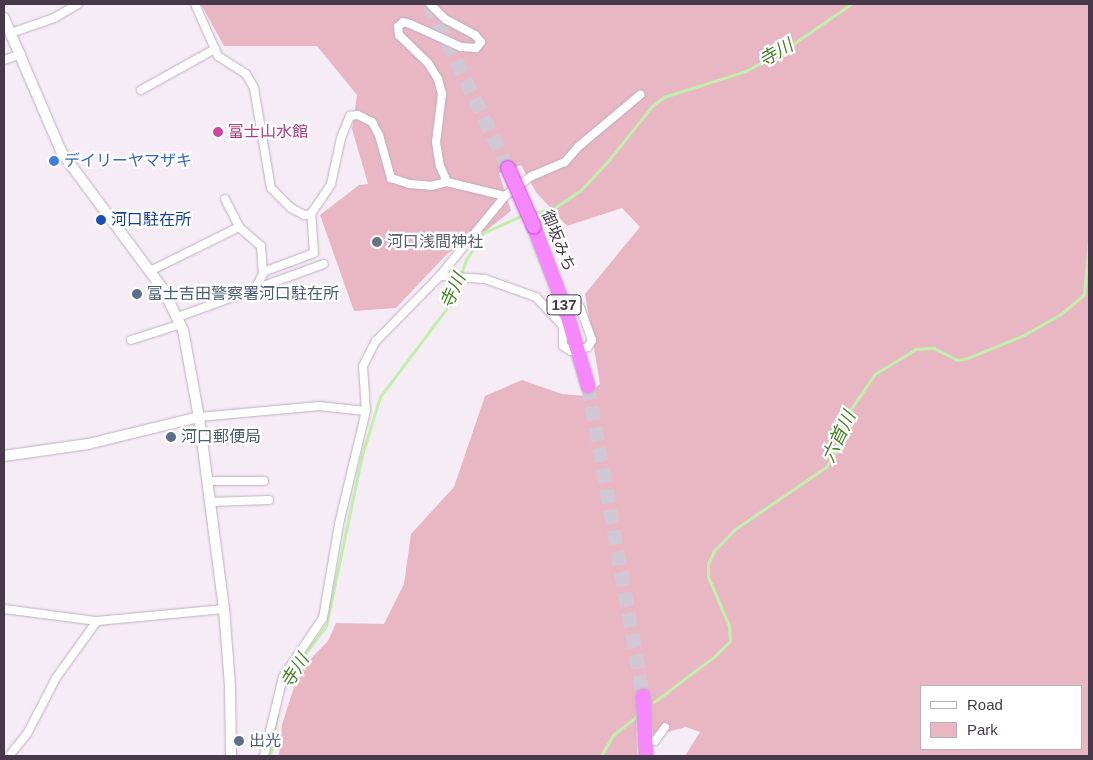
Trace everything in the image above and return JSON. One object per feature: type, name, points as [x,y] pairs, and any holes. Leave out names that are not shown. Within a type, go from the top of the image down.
[{"type":"highway","name":"御坂みち","points":[[508,168],[548,258],[579,351],[588,386]]},
{"type":"highway","points":[[643,696],[646,756]]},
{"type":"street","points":[[11,33],[54,18],[78,4]]},
{"type":"street","points":[[195,4],[221,60],[246,74],[254,88],[271,188],[291,208],[304,215],[310,214]]},
{"type":"street","points":[[430,4],[445,19],[475,35],[481,42],[476,48],[461,47],[410,24],[403,22],[398,27],[399,35],[428,63],[438,79],[442,94],[436,142],[447,182]]},
{"type":"street","points":[[4,18],[22,54],[62,153],[150,271],[179,321],[199,417],[224,609],[230,689],[231,756]]},
{"type":"street","points":[[141,90],[215,49]]},
{"type":"street","points":[[4,60],[22,54]]},
{"type":"street","points":[[264,756],[282,677],[323,618],[340,524],[366,411],[363,366],[376,341],[440,276],[505,196],[532,176],[565,162],[579,146],[640,95]]},
{"type":"street","points":[[264,272],[314,253],[310,214],[331,184],[341,138],[350,116],[358,115],[372,122],[379,134],[391,178],[410,184],[432,186],[447,182],[505,196]]},
{"type":"street","points":[[226,199],[239,227],[261,246],[264,272],[255,289]]},
{"type":"street","points":[[150,271],[239,227]]},
{"type":"street","points":[[131,340],[255,289],[324,264]]},
{"type":"street","points":[[440,276],[485,279],[536,297],[563,326],[563,346],[566,350],[579,351],[588,347],[592,340],[580,307]]},
{"type":"street","points":[[4,456],[88,444],[199,417],[319,406],[366,411]]},
{"type":"street","points":[[202,440],[255,437]]},
{"type":"street","points":[[207,481],[264,481]]},
{"type":"street","points":[[210,502],[269,500]]},
{"type":"street","points":[[4,609],[97,621],[224,609]]},
{"type":"street","points":[[9,756],[27,734],[56,678],[97,621]]},
{"type":"street","points":[[655,741],[665,727]]},
{"type":"green space","points":[[201,4],[1089,4],[1089,756],[685,756],[700,732],[686,727],[653,736],[649,695],[636,697],[637,756],[279,755],[282,725],[299,671],[328,641],[336,623],[384,624],[404,584],[411,534],[454,487],[485,396],[522,380],[562,394],[585,396],[600,384],[585,294],[640,227],[622,208],[567,226],[536,192],[521,165],[499,173],[511,211],[473,241],[448,253],[396,308],[354,311],[320,215],[359,185],[368,184],[352,129],[357,95],[317,46],[224,46]]},
{"type":"waterway","name":"寺川","points":[[534,213],[553,209],[580,191],[609,160],[653,105],[664,97],[746,71],[786,49],[851,4]]},
{"type":"waterway","name":"寺川","points":[[283,689],[298,663],[326,626],[362,455],[380,397],[450,304],[466,260],[483,233],[523,215]]},
{"type":"waterway","name":"六首川","points":[[654,702],[715,656],[730,641],[729,626],[708,577],[708,564],[714,551],[734,530],[826,467],[834,455],[847,415],[875,374],[916,349],[934,348],[958,360],[968,358],[1024,335],[1061,314],[1084,295],[1089,239]]},
{"type":"waterway","name":"寺川","points":[[270,756],[277,716]]},
{"type":"waterway","name":"六首川","points":[[601,756],[613,735],[635,718]]},
{"type":"tunnel","points":[[429,4],[508,168]]},
{"type":"tunnel","points":[[588,386],[643,696]]},
{"type":"place","name":"富士山水館","points":[[218,132]]},
{"type":"place","name":"デイリーヤマザキ","points":[[54,161]]},
{"type":"place","name":"河口駐在所","points":[[101,220]]},
{"type":"place","name":"河口浅間神社","points":[[377,242]]},
{"type":"place","name":"富士吉田警察署河口駐在所","points":[[137,294]]},
{"type":"place","name":"河口郵便局","points":[[171,437]]},
{"type":"place","name":"出光","points":[[239,741]]}]
